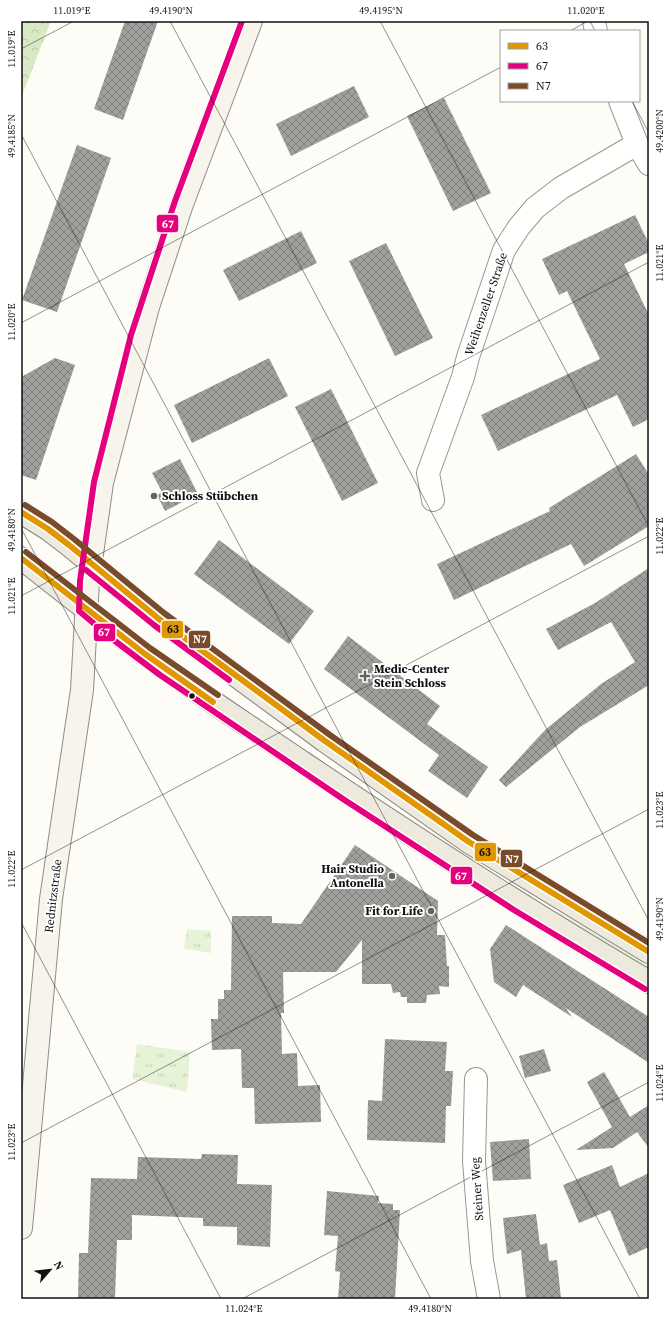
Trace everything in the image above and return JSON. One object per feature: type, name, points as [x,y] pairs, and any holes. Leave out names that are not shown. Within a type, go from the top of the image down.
[{"type":"main road","name":"Rednitzstraße","points":[[21,1228],[51,899],[82,690],[88,582],[102,483],[148,307],[182,204],[251,21]]},
{"type":"main road","points":[[21,512],[48,529],[158,619],[280,708],[469,842],[649,952]]},
{"type":"main road","points":[[21,558],[152,659],[354,797],[478,878],[649,982]]},
{"type":"street","points":[[620,102],[637,144],[649,164]]},
{"type":"street","name":"Weihenzeller Straße","points":[[433,500],[428,473],[463,377],[468,357],[504,250],[519,227],[535,208],[561,188],[637,144]]},
{"type":"street","name":"Steiner Weg","points":[[476,1079],[474,1161],[482,1261],[489,1299]]},
{"type":"green space","points":[[21,21],[51,21],[21,98]]},
{"type":"green space","points":[[559,912],[649,965],[649,972],[555,915]]},
{"type":"green space","points":[[187,929],[211,931],[211,953],[184,949]]},
{"type":"green space","points":[[137,1044],[190,1052],[187,1092],[132,1079]]},
{"type":"building","points":[[125,21],[158,21],[123,120],[94,109]]},
{"type":"building","points":[[354,86],[369,117],[291,156],[276,124]]},
{"type":"building","points":[[444,98],[491,193],[453,211],[407,116]]},
{"type":"building","points":[[77,145],[111,158],[57,312],[22,300]]},
{"type":"building","points":[[635,215],[649,244],[649,252],[624,264],[649,315],[649,419],[633,427],[617,395],[498,451],[481,415],[600,359],[567,291],[559,295],[542,259]]},
{"type":"building","points":[[301,231],[317,263],[239,301],[223,270]]},
{"type":"building","points":[[386,243],[433,338],[395,356],[349,261]]},
{"type":"building","points":[[55,358],[75,365],[36,480],[21,475],[21,382],[23,376]]},
{"type":"building","points":[[269,358],[288,396],[192,443],[174,405]]},
{"type":"building","points":[[331,389],[378,483],[342,501],[295,407]]},
{"type":"building","points":[[636,454],[649,475],[649,526],[584,566],[571,544],[454,600],[437,564],[550,511],[549,508]]},
{"type":"building","points":[[180,459],[198,494],[165,511],[157,495],[162,492],[152,473]]},
{"type":"building","points":[[219,540],[314,611],[289,644],[194,574]]},
{"type":"building","points":[[649,568],[649,685],[580,727],[506,787],[499,780],[545,730],[601,684],[635,662],[611,622],[558,650],[546,629],[595,603]]},
{"type":"building","points":[[348,636],[440,706],[427,724],[488,767],[467,798],[428,771],[439,755],[324,669]]},
{"type":"building","points":[[355,845],[438,901],[437,935],[445,935],[447,966],[449,966],[449,987],[439,986],[440,994],[427,995],[426,1003],[407,1003],[407,997],[401,997],[400,992],[393,993],[391,984],[362,984],[362,940],[336,972],[283,972],[284,1013],[281,1013],[282,1054],[297,1053],[298,1086],[320,1085],[321,1122],[255,1124],[254,1088],[242,1088],[241,1049],[212,1050],[211,1019],[218,1019],[218,999],[224,999],[224,990],[231,990],[232,916],[272,916],[272,923],[301,924]]},
{"type":"building","points":[[506,925],[649,1017],[649,1063],[566,1008],[572,1017],[523,985],[516,997],[494,982],[490,949]]},
{"type":"building","points":[[385,1039],[447,1042],[445,1071],[453,1071],[451,1106],[446,1106],[445,1143],[367,1140],[368,1100],[382,1101]]},
{"type":"building","points":[[544,1049],[551,1071],[525,1078],[519,1056]]},
{"type":"building","points":[[604,1072],[630,1117],[649,1105],[649,1148],[637,1132],[613,1148],[576,1150],[612,1127],[587,1082]]},
{"type":"building","points":[[529,1139],[531,1179],[493,1181],[490,1142]]},
{"type":"building","points":[[202,1154],[238,1155],[237,1184],[272,1185],[270,1247],[237,1245],[237,1227],[203,1226],[203,1218],[132,1215],[132,1240],[117,1240],[115,1299],[78,1299],[79,1253],[88,1253],[91,1178],[137,1179],[138,1157],[201,1159]]},
{"type":"building","points":[[612,1165],[620,1187],[649,1173],[649,1247],[629,1256],[610,1210],[579,1223],[563,1185]]},
{"type":"building","points":[[327,1191],[379,1196],[378,1203],[393,1204],[393,1210],[400,1210],[395,1299],[338,1299],[340,1272],[335,1271],[338,1236],[324,1235]]},
{"type":"building","points":[[536,1214],[540,1245],[547,1243],[549,1261],[557,1260],[561,1299],[526,1299],[521,1250],[507,1254],[503,1218]]},
{"type":"transit line","name":"67","points":[[242,21],[175,201],[131,335],[94,482],[80,581],[79,611],[111,638],[160,675],[343,799],[514,910],[645,989]]},
{"type":"transit line","name":"N7","points":[[25,505],[52,522],[164,613],[330,735],[473,835],[649,943]]},
{"type":"transit line","name":"63","points":[[21,512],[48,529],[69,545],[159,619],[325,741],[469,842],[649,952]]},
{"type":"transit line","name":"N7","points":[[26,552],[150,648],[218,695]]},
{"type":"transit line","name":"63","points":[[21,558],[145,654],[213,702]]},
{"type":"transit line","name":"67","points":[[86,570],[154,625],[229,680]]},
{"type":"place","name":"Schloss Stübchen","points":[[154,496]]},
{"type":"place","name":"Medic-Center Stein Schloss","points":[[365,676]]},
{"type":"place","name":"Hair Studio Antonella","points":[[392,876]]},
{"type":"place","name":"Fit for Life","points":[[431,911]]}]
